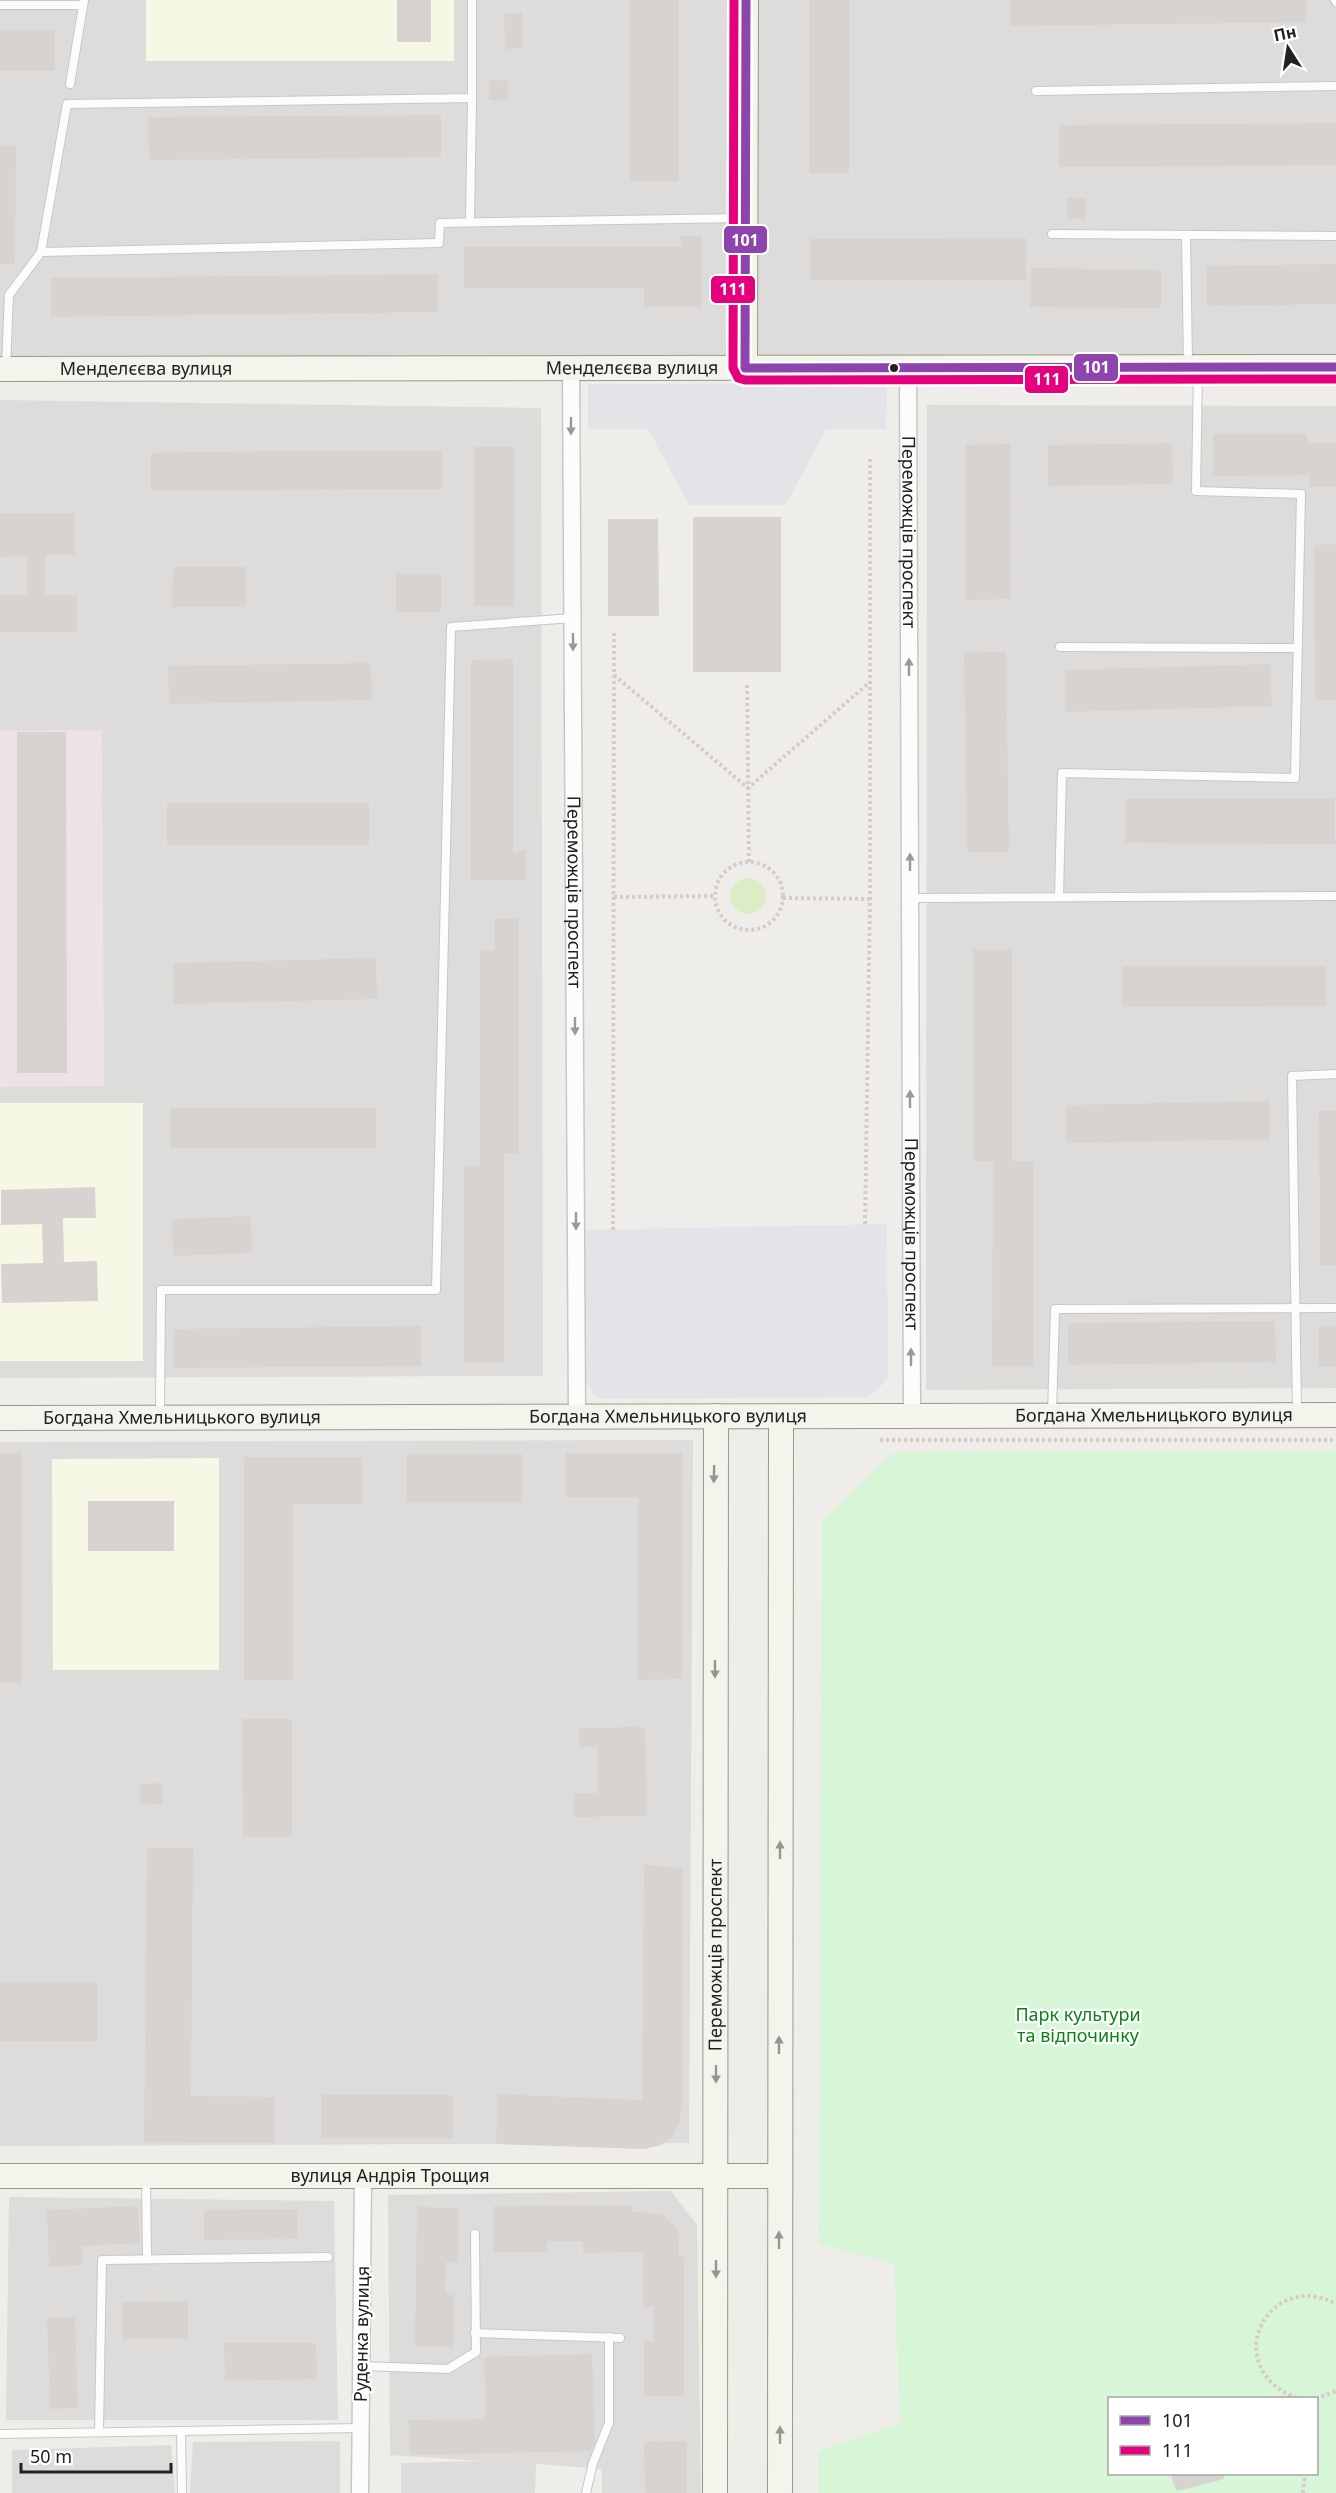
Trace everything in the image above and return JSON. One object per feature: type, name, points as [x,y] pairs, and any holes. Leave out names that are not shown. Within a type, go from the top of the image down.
[{"type":"street","points":[[745,368],[746,0]]},
{"type":"street","name":"Переможців проспект","points":[[571,367],[577,1416]]},
{"type":"street","name":"Менделєєва вулиця","points":[[3,369],[1336,367]]},
{"type":"street","name":"Переможців проспект","points":[[908,368],[912,1416]]},
{"type":"street","name":"Богдана Хмельницького вулиця","points":[[0,1418],[1336,1415]]},
{"type":"street","name":"Переможців проспект","points":[[715,2493],[716,1416]]},
{"type":"street","points":[[780,2493],[782,1418]]},
{"type":"street","name":"вулиця Андрія Трощия","points":[[0,2176],[779,2176]]},
{"type":"street","name":"Руденка вулиця","points":[[360,2493],[363,2176]]},
{"type":"lane","points":[[470,222],[472,0]]},
{"type":"lane","points":[[0,5],[83,2],[70,84]]},
{"type":"lane","points":[[1036,91],[1336,86]]},
{"type":"lane","points":[[3,369],[9,295],[41,252],[67,104],[472,98]]},
{"type":"lane","points":[[41,252],[439,243],[440,223],[746,218]]},
{"type":"lane","points":[[1052,234],[1336,236]]},
{"type":"lane","points":[[1059,897],[1062,773],[1295,778],[1301,494],[1196,491],[1193,367],[1186,235]]},
{"type":"lane","points":[[160,1417],[161,1290],[435,1290],[451,627],[573,618]]},
{"type":"lane","points":[[1060,647],[1298,648]]},
{"type":"lane","points":[[910,898],[1336,896]]},
{"type":"lane","points":[[1297,1415],[1292,1076],[1336,1074]]},
{"type":"lane","points":[[1052,1416],[1054,1309],[1336,1308]]},
{"type":"lane","points":[[146,2175],[147,2259]]},
{"type":"lane","points":[[361,2366],[448,2369],[476,2352],[475,2234]]},
{"type":"lane","points":[[99,2432],[102,2260],[328,2257]]},
{"type":"lane","points":[[475,2333],[620,2338]]},
{"type":"lane","points":[[586,2493],[593,2463],[609,2423],[609,2337]]},
{"type":"lane","points":[[0,2434],[360,2428]]},
{"type":"lane","points":[[180,2431],[182,2493]]},
{"type":"path","points":[[865,1224],[870,900],[870,456]]},
{"type":"path","points":[[613,1230],[614,631]]},
{"type":"path","points":[[614,674],[748,788]]},
{"type":"path","points":[[748,788],[870,682]]},
{"type":"path","points":[[747,685],[749,862]]},
{"type":"path","points":[[749,862],[760,864],[770,870],[778,879],[783,898],[779,913],[772,922],[750,931],[738,929],[729,924],[716,907],[714,896],[721,876],[738,864],[749,862]]},
{"type":"path","points":[[614,897],[714,896]]},
{"type":"path","points":[[783,898],[870,900]]},
{"type":"path","points":[[880,1440],[1336,1440]]},
{"type":"path","points":[[1294,2397],[1281,2392],[1267,2381],[1258,2365],[1256,2348],[1258,2332],[1278,2305],[1293,2298],[1309,2296],[1336,2304]]},
{"type":"path","points":[[1318,2399],[1336,2391]]},
{"type":"path","points":[[1303,2493],[1305,2475]]},
{"type":"shaded area","points":[[0,0],[733,0],[735,357],[0,358]]},
{"type":"shaded area","points":[[146,0],[454,0],[454,61],[146,61]]},
{"type":"shaded area","points":[[758,0],[1336,0],[1336,356],[758,357]]},
{"type":"shaded area","points":[[887,383],[886,429],[826,429],[786,505],[689,505],[648,429],[588,429],[588,384]]},
{"type":"shaded area","points":[[0,400],[541,408],[543,1376],[0,1378]]},
{"type":"shaded area","points":[[927,405],[1336,406],[1336,1388],[926,1390]]},
{"type":"shaded area","points":[[102,730],[104,1086],[0,1087],[0,731]]},
{"type":"shaded area","points":[[0,1103],[143,1103],[143,1361],[0,1361]]},
{"type":"shaded area","points":[[887,1224],[888,1377],[877,1391],[865,1397],[601,1399],[593,1394],[585,1375],[584,1230]]},
{"type":"shaded area","points":[[693,1440],[689,2143],[0,2146],[0,1442]]},
{"type":"shaded area","points":[[219,1458],[219,1670],[53,1670],[52,1459]]},
{"type":"shaded area","points":[[671,2191],[697,2225],[701,2493],[602,2493],[602,2469],[536,2464],[535,2493],[401,2493],[401,2463],[481,2461],[390,2455],[388,2195]]},
{"type":"shaded area","points":[[9,2197],[334,2201],[338,2420],[6,2420]]},
{"type":"shaded area","points":[[340,2441],[340,2493],[190,2493],[193,2442]]},
{"type":"shaded area","points":[[171,2445],[175,2493],[12,2493],[12,2450]]},
{"type":"green space","points":[[748,878],[761,883],[766,896],[761,909],[748,914],[735,909],[730,896],[735,883]]},
{"type":"green space","name":"Парк культури та відпочинку","points":[[1336,1450],[1336,2493],[818,2493],[818,2451],[900,2424],[894,2264],[819,2244],[822,1521],[892,1453]]},
{"type":"building","points":[[397,0],[431,0],[431,42],[397,42]]},
{"type":"building","points":[[630,0],[679,0],[679,181],[630,181]]},
{"type":"building","points":[[809,0],[849,0],[849,173],[809,173]]},
{"type":"building","points":[[1010,0],[1306,0],[1306,22],[1010,26]]},
{"type":"building","points":[[504,13],[522,13],[523,48],[505,49]]},
{"type":"building","points":[[0,30],[55,30],[55,71],[0,71]]},
{"type":"building","points":[[490,80],[508,81],[507,101],[489,100]]},
{"type":"building","points":[[441,115],[441,157],[149,160],[148,117]]},
{"type":"building","points":[[1336,123],[1336,165],[1059,167],[1059,125]]},
{"type":"building","points":[[0,146],[16,146],[15,264],[0,264]]},
{"type":"building","points":[[1067,198],[1086,198],[1086,219],[1067,219]]},
{"type":"building","points":[[681,236],[702,236],[702,307],[644,307],[644,288],[464,288],[464,247],[681,247]]},
{"type":"building","points":[[1026,238],[1026,280],[810,280],[810,239]]},
{"type":"building","points":[[1336,264],[1336,304],[1207,306],[1207,266]]},
{"type":"building","points":[[1031,268],[1161,270],[1161,308],[1030,307]]},
{"type":"building","points":[[438,274],[438,312],[51,317],[51,278]]},
{"type":"building","points":[[1213,434],[1307,434],[1307,443],[1336,443],[1336,486],[1310,487],[1309,475],[1213,476]]},
{"type":"building","points":[[1172,443],[1173,484],[1048,486],[1048,445]]},
{"type":"building","points":[[1010,444],[1011,599],[966,600],[966,445]]},
{"type":"building","points":[[474,447],[514,447],[514,606],[474,606]]},
{"type":"building","points":[[442,451],[442,489],[151,491],[151,453]]},
{"type":"building","points":[[0,513],[75,513],[75,554],[45,555],[45,595],[77,595],[77,632],[0,632],[0,595],[27,595],[27,556],[0,557]]},
{"type":"building","points":[[693,517],[781,517],[781,672],[693,672]]},
{"type":"building","points":[[608,519],[658,519],[659,616],[608,616]]},
{"type":"building","points":[[1336,544],[1336,700],[1315,700],[1314,545]]},
{"type":"building","points":[[173,567],[246,567],[246,607],[172,607]]},
{"type":"building","points":[[396,574],[441,574],[441,612],[396,612]]},
{"type":"building","points":[[1006,652],[1009,852],[967,852],[964,653]]},
{"type":"building","points":[[513,659],[513,853],[526,850],[526,880],[471,880],[471,660]]},
{"type":"building","points":[[371,663],[372,700],[169,704],[168,666]]},
{"type":"building","points":[[1270,664],[1272,706],[1066,712],[1065,670]]},
{"type":"building","points":[[17,732],[66,732],[67,1073],[17,1073]]},
{"type":"building","points":[[1125,799],[1335,799],[1335,844],[1125,843]]},
{"type":"building","points":[[167,803],[369,803],[369,845],[167,845]]},
{"type":"building","points":[[495,919],[519,919],[519,1153],[504,1153],[504,1363],[464,1363],[464,1166],[480,1166],[480,950],[495,950]]},
{"type":"building","points":[[973,950],[1012,950],[1012,1161],[1033,1161],[1033,1366],[992,1366],[993,1161],[973,1161]]},
{"type":"building","points":[[376,958],[377,999],[174,1004],[173,963]]},
{"type":"building","points":[[1122,966],[1326,966],[1326,1006],[1122,1007]]},
{"type":"building","points":[[1270,1101],[1270,1139],[1066,1143],[1066,1105]]},
{"type":"building","points":[[170,1108],[376,1108],[376,1148],[170,1148]]},
{"type":"building","points":[[1319,1111],[1336,1111],[1336,1265],[1320,1265]]},
{"type":"building","points":[[95,1187],[96,1218],[63,1218],[64,1262],[97,1261],[98,1301],[2,1303],[1,1264],[43,1263],[42,1224],[1,1225],[1,1190]]},
{"type":"building","points":[[251,1216],[252,1253],[173,1256],[172,1219]]},
{"type":"building","points":[[1275,1321],[1276,1362],[1068,1365],[1068,1323]]},
{"type":"building","points":[[421,1326],[421,1366],[174,1368],[174,1329]]},
{"type":"building","points":[[1319,1326],[1336,1326],[1336,1367],[1319,1367]]},
{"type":"building","points":[[0,1453],[22,1453],[22,1683],[0,1683]]},
{"type":"building","points":[[566,1453],[682,1453],[682,1679],[638,1680],[638,1497],[566,1497]]},
{"type":"building","points":[[407,1454],[522,1454],[522,1502],[407,1502]]},
{"type":"building","points":[[244,1457],[362,1457],[362,1504],[293,1504],[293,1680],[244,1680]]},
{"type":"building","points":[[88,1501],[174,1501],[174,1551],[88,1551]]},
{"type":"building","points":[[242,1719],[292,1719],[292,1837],[243,1837]]},
{"type":"building","points":[[645,1727],[647,1816],[574,1817],[574,1794],[598,1793],[597,1747],[579,1747],[579,1728]]},
{"type":"building","points":[[162,1783],[163,1804],[141,1805],[140,1784]]},
{"type":"building","points":[[147,1848],[193,1848],[191,2096],[275,2097],[275,2143],[144,2142]]},
{"type":"building","points":[[644,1865],[683,1868],[683,2097],[680,2119],[673,2136],[661,2145],[644,2149],[496,2144],[498,2094],[642,2100]]},
{"type":"building","points":[[0,1982],[97,1982],[97,2041],[0,2041]]},
{"type":"building","points":[[321,2095],[453,2095],[453,2138],[321,2138]]},
{"type":"building","points":[[632,2205],[633,2212],[665,2216],[676,2228],[679,2237],[679,2257],[684,2257],[684,2396],[644,2396],[644,2342],[654,2342],[654,2307],[643,2307],[643,2252],[583,2253],[583,2241],[547,2241],[547,2252],[494,2252],[494,2206]]},
{"type":"building","points":[[138,2206],[140,2243],[82,2246],[82,2265],[49,2267],[47,2210]]},
{"type":"building","points":[[417,2207],[459,2208],[458,2262],[446,2262],[445,2293],[454,2296],[454,2347],[415,2346]]},
{"type":"building","points":[[297,2209],[297,2239],[204,2240],[204,2210]]},
{"type":"building","points":[[188,2301],[188,2339],[122,2339],[122,2302]]},
{"type":"building","points":[[47,2317],[75,2317],[78,2408],[50,2409]]},
{"type":"building","points":[[224,2343],[316,2343],[317,2379],[225,2381]]},
{"type":"building","points":[[592,2354],[595,2442],[591,2451],[410,2455],[409,2420],[486,2419],[484,2357]]},
{"type":"building","points":[[687,2441],[687,2493],[645,2493],[644,2442]]},
{"type":"building","points":[[1170,2475],[1224,2475],[1224,2479],[1177,2491]]},
{"type":"transit line","name":"111","points":[[734,0],[733,368],[738,378],[745,380],[1336,379]]},
{"type":"transit line","name":"101","points":[[746,0],[745,368],[1336,367]]}]
